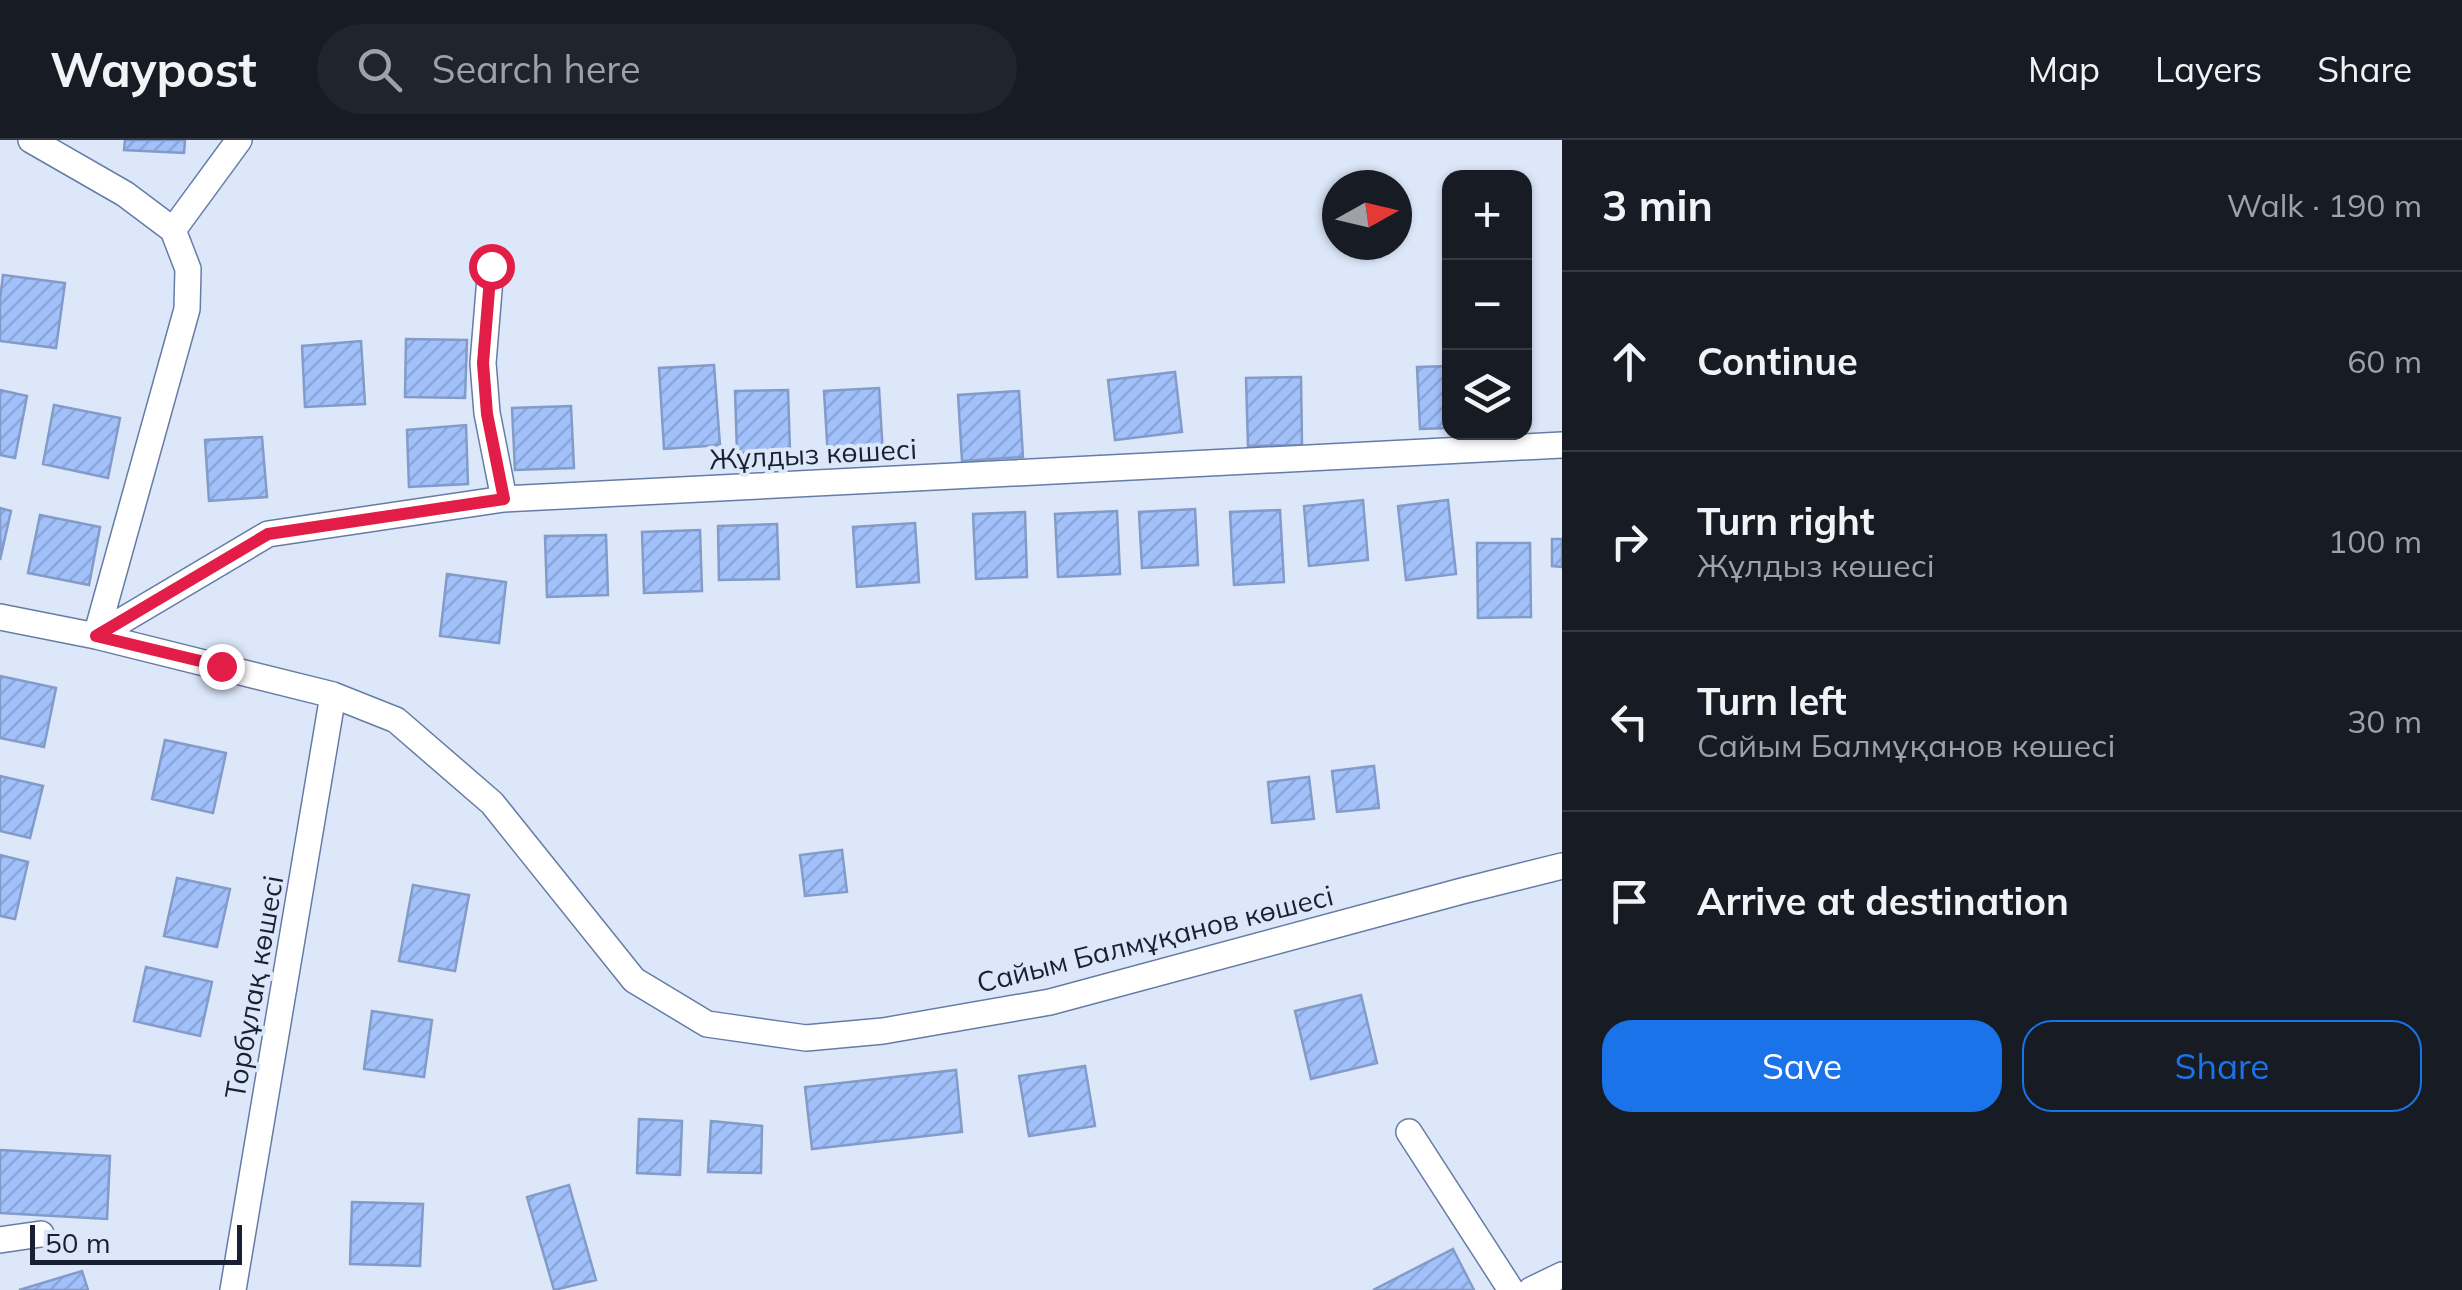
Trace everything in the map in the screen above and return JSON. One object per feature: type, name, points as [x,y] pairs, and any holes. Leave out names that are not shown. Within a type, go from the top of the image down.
[{"type":"street","points":[[31,140],[125,194],[173,230],[188,269],[187,309],[96,636]]},
{"type":"street","points":[[173,230],[239,140]]},
{"type":"street","points":[[491,266],[483,363],[487,414],[504,499]]},
{"type":"street","name":"Жұлдыз көшесі","points":[[96,636],[268,534],[504,499],[1562,446]]},
{"type":"street","name":"Сайым Балмұқанов көшесі","points":[[0,616],[333,695],[396,720],[492,802],[634,980],[707,1024],[806,1038],[883,1030],[1050,1002],[1562,866]]},
{"type":"street","name":"Торбұлақ көшесі","points":[[233,1290],[333,695]]},
{"type":"street","points":[[1409,1132],[1511,1290]]},
{"type":"street","points":[[0,1240],[41,1234]]},
{"type":"street","points":[[1531,1290],[1562,1275]]},
{"type":"building","points":[[125,140],[185,140],[184,153],[124,150]]},
{"type":"building","points":[[3,275],[65,283],[56,348],[0,341]]},
{"type":"building","points":[[406,339],[467,340],[465,398],[405,397]]},
{"type":"building","points":[[361,341],[365,404],[305,407],[302,346]]},
{"type":"building","points":[[714,365],[720,445],[664,449],[659,368]]},
{"type":"building","points":[[1442,366],[1442,428],[1420,429],[1417,367]]},
{"type":"building","points":[[1175,372],[1182,432],[1115,440],[1108,380]]},
{"type":"building","points":[[1301,377],[1302,445],[1248,446],[1246,378]]},
{"type":"building","points":[[879,388],[883,455],[828,458],[824,391]]},
{"type":"building","points":[[0,390],[27,396],[15,458],[0,455]]},
{"type":"building","points":[[788,390],[790,451],[737,453],[735,391]]},
{"type":"building","points":[[1019,391],[1023,457],[962,461],[958,395]]},
{"type":"building","points":[[54,405],[120,418],[108,478],[43,464]]},
{"type":"building","points":[[571,406],[574,468],[515,470],[512,408]]},
{"type":"building","points":[[466,425],[468,484],[409,487],[407,430]]},
{"type":"building","points":[[262,437],[267,497],[209,501],[205,440]]},
{"type":"building","points":[[1363,500],[1368,560],[1309,566],[1304,506]]},
{"type":"building","points":[[1448,500],[1456,574],[1406,580],[1398,506]]},
{"type":"building","points":[[0,508],[11,511],[0,560]]},
{"type":"building","points":[[1195,509],[1198,565],[1142,568],[1139,512]]},
{"type":"building","points":[[1280,510],[1284,582],[1234,585],[1230,512]]},
{"type":"building","points":[[1117,511],[1120,574],[1058,577],[1055,514]]},
{"type":"building","points":[[1025,512],[1027,577],[976,579],[973,514]]},
{"type":"building","points":[[40,515],[100,527],[89,585],[28,573]]},
{"type":"building","points":[[915,523],[919,582],[857,587],[853,527]]},
{"type":"building","points":[[777,524],[779,579],[719,580],[718,526]]},
{"type":"building","points":[[700,530],[702,591],[644,593],[642,532]]},
{"type":"building","points":[[606,535],[608,595],[547,597],[545,536]]},
{"type":"building","points":[[1552,539],[1562,539],[1562,567],[1552,566]]},
{"type":"building","points":[[1477,543],[1530,543],[1531,617],[1478,618]]},
{"type":"building","points":[[447,574],[506,582],[499,643],[440,636]]},
{"type":"building","points":[[0,676],[56,688],[44,747],[0,738]]},
{"type":"building","points":[[165,740],[226,753],[213,813],[152,799]]},
{"type":"building","points":[[1374,766],[1379,808],[1337,812],[1332,771]]},
{"type":"building","points":[[0,776],[43,786],[30,838],[0,831]]},
{"type":"building","points":[[1309,777],[1314,819],[1272,823],[1268,782]]},
{"type":"building","points":[[842,850],[847,892],[805,896],[800,855]]},
{"type":"building","points":[[0,855],[28,862],[15,919],[0,916]]},
{"type":"building","points":[[177,878],[230,889],[217,947],[164,936]]},
{"type":"building","points":[[413,885],[469,895],[455,971],[399,961]]},
{"type":"building","points":[[146,967],[212,982],[200,1036],[134,1021]]},
{"type":"building","points":[[1361,995],[1377,1063],[1311,1079],[1295,1011]]},
{"type":"building","points":[[372,1011],[432,1020],[424,1077],[364,1069]]},
{"type":"building","points":[[1085,1066],[1095,1126],[1029,1136],[1019,1076]]},
{"type":"building","points":[[956,1070],[962,1132],[812,1149],[805,1087]]},
{"type":"building","points":[[639,1119],[682,1121],[680,1175],[637,1173]]},
{"type":"building","points":[[711,1121],[762,1126],[761,1173],[708,1172]]},
{"type":"building","points":[[0,1150],[110,1156],[107,1219],[0,1213]]},
{"type":"building","points":[[569,1185],[596,1280],[554,1290],[527,1197]]},
{"type":"building","points":[[352,1202],[423,1204],[420,1266],[350,1264]]},
{"type":"building","points":[[1453,1249],[1474,1290],[1373,1290]]},
{"type":"building","points":[[82,1271],[88,1290],[19,1290]]},
{"type":"route","points":[[221,666],[96,636],[268,534],[504,499],[487,414],[483,363],[491,266]]}]
